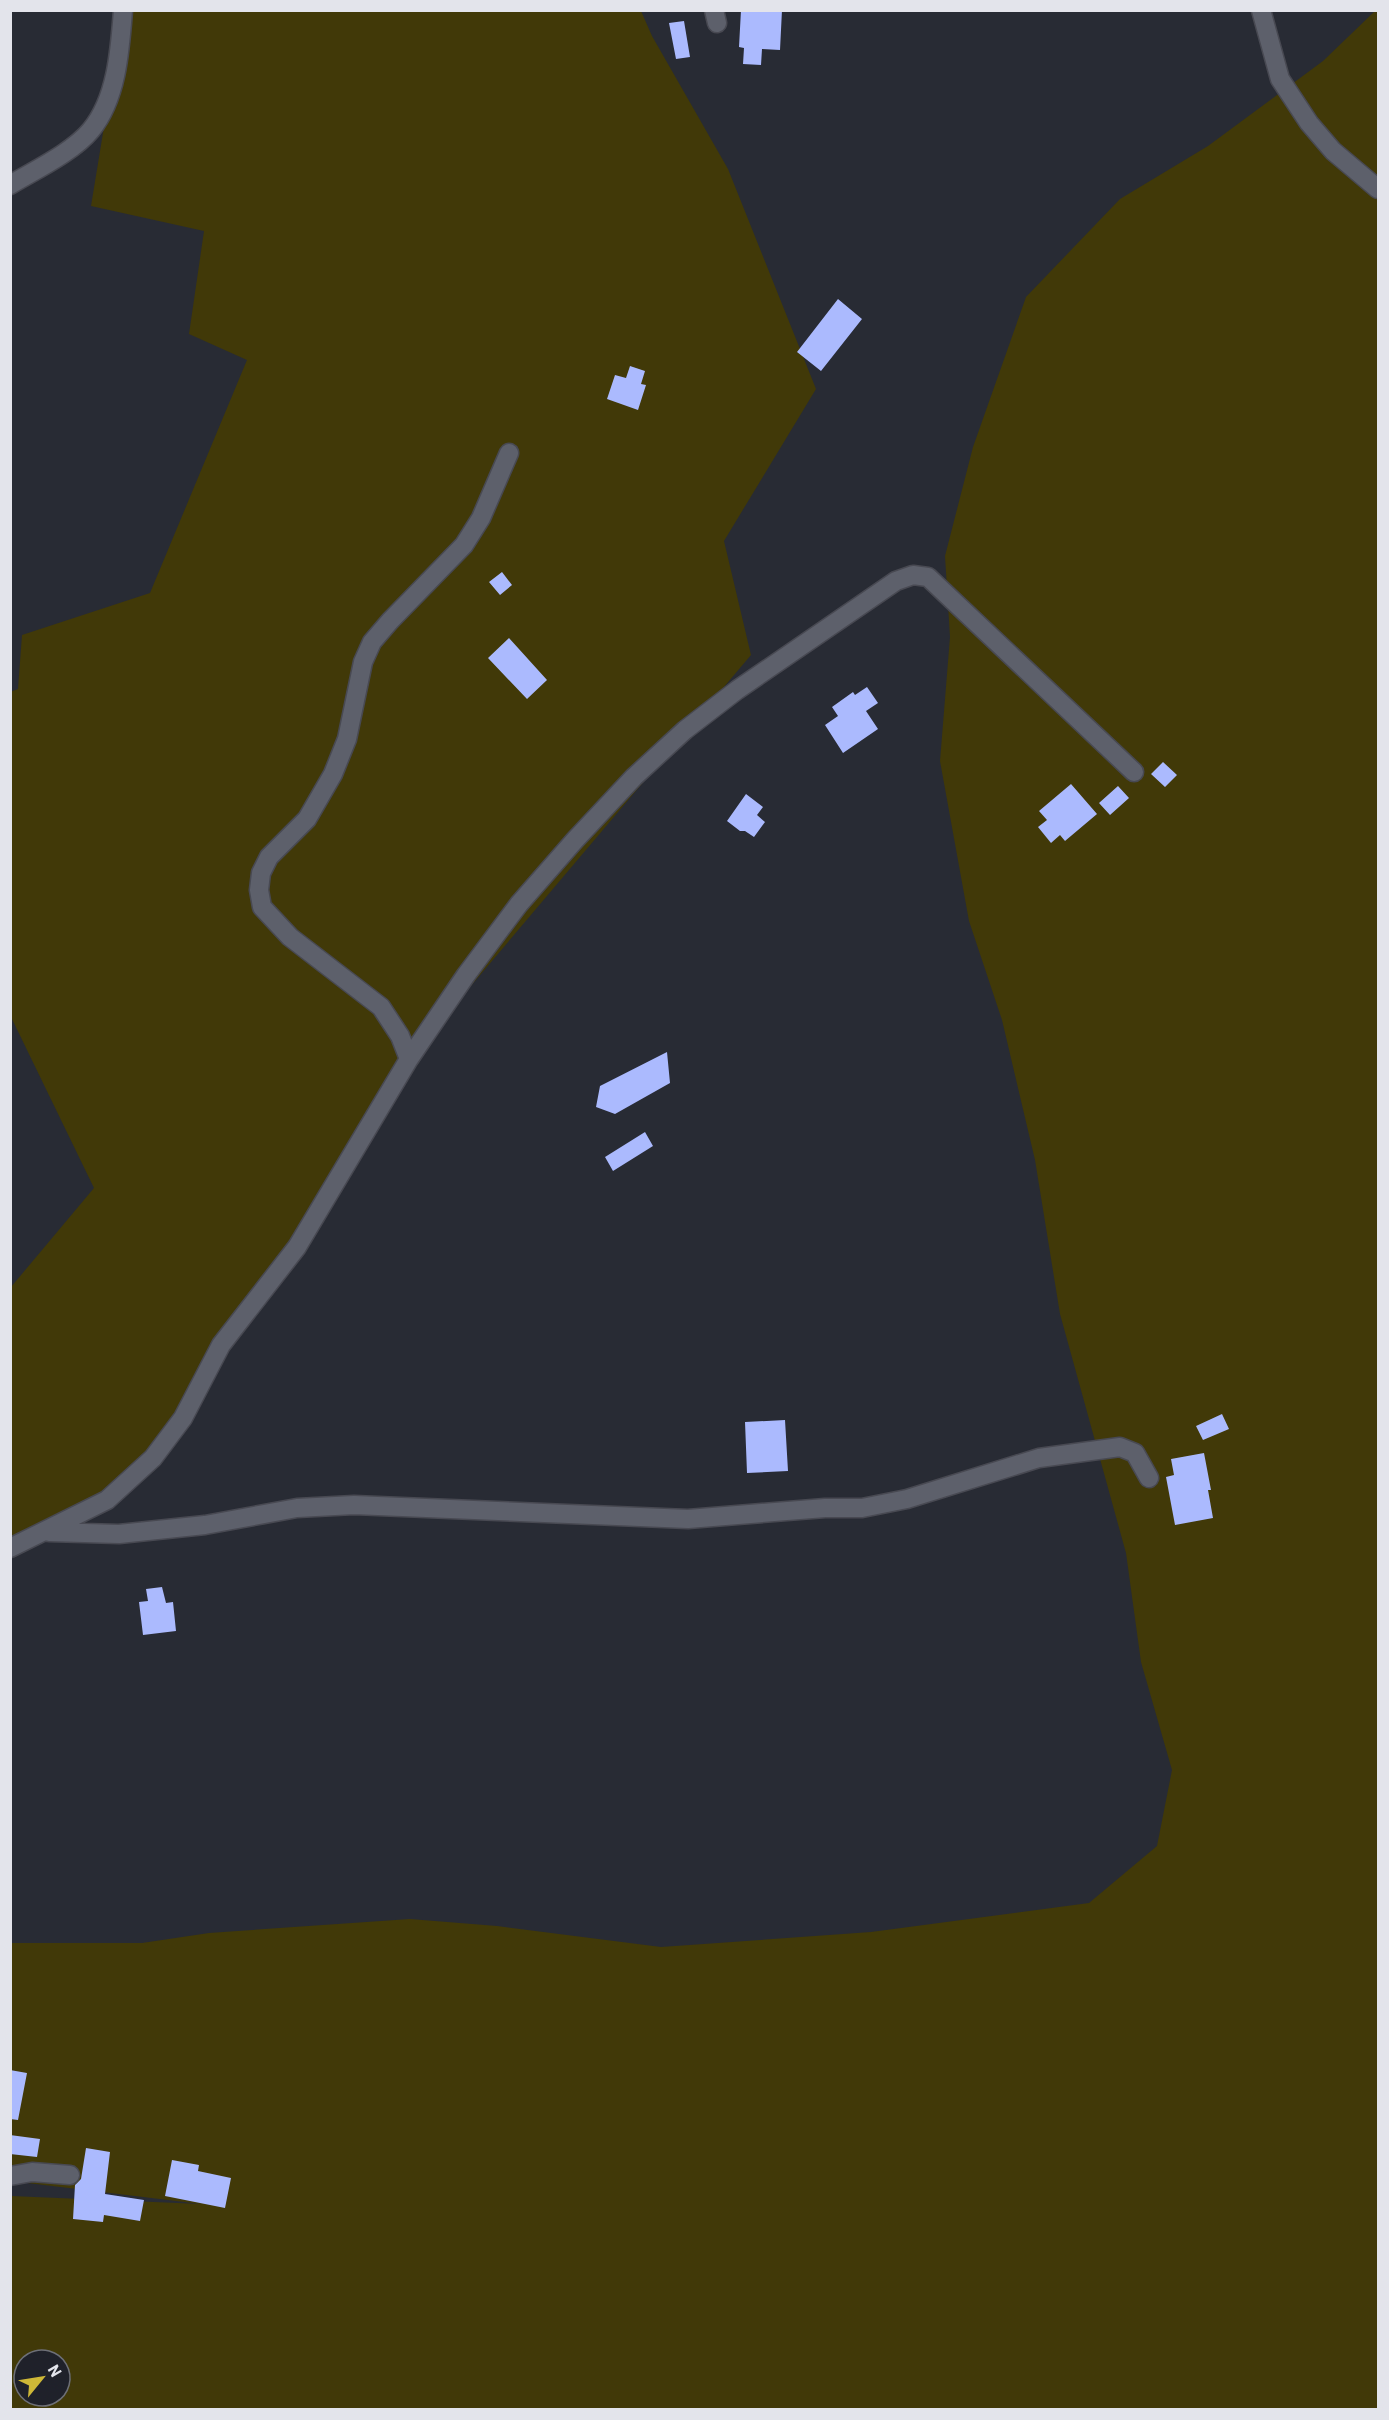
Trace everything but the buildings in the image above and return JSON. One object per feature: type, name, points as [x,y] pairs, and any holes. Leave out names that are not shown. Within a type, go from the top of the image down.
[{"type":"street","points":[[10,185],[74,146],[91,131],[104,110],[115,76],[123,10]]},
{"type":"street","points":[[1261,10],[1280,79],[1309,123],[1333,151],[1378,189]]},
{"type":"street","points":[[409,1059],[400,1036],[381,1007],[290,937],[262,907],[261,873],[268,857],[307,819],[333,774],[347,739],[363,662],[372,642],[464,545],[481,518],[509,453]]},
{"type":"street","points":[[10,1548],[48,1532],[107,1500],[153,1458],[183,1418],[221,1345],[297,1247],[409,1059],[466,975],[519,904],[634,777],[685,730],[737,690],[896,580],[913,574],[928,577],[1134,772]]},
{"type":"street","points":[[48,1532],[119,1534],[205,1525],[297,1508],[354,1505],[688,1519],[825,1508],[862,1508],[907,1499],[1039,1458],[1120,1447],[1135,1453],[1149,1478]]},
{"type":"street","points":[[10,2176],[33,2172],[70,2175]]},
{"type":"shaded area","points":[[123,11],[641,11],[652,36],[728,169],[816,389],[724,541],[751,655],[409,1059],[183,1418],[107,1500],[11,1545],[11,1287],[94,1188],[11,1017],[10,692],[18,689],[22,635],[150,593],[247,360],[189,334],[204,231],[91,206]]},
{"type":"shaded area","points":[[1375,11],[1378,11],[1378,2409],[11,2409],[11,2196],[201,2204],[11,2181],[11,1943],[142,1943],[209,1933],[410,1919],[497,1926],[661,1947],[871,1932],[1089,1903],[1157,1846],[1172,1770],[1141,1662],[1126,1553],[1060,1314],[1035,1160],[1002,1020],[969,921],[940,761],[950,637],[945,556],[973,447],[1026,297],[1120,199],[1208,146],[1323,61]]}]
